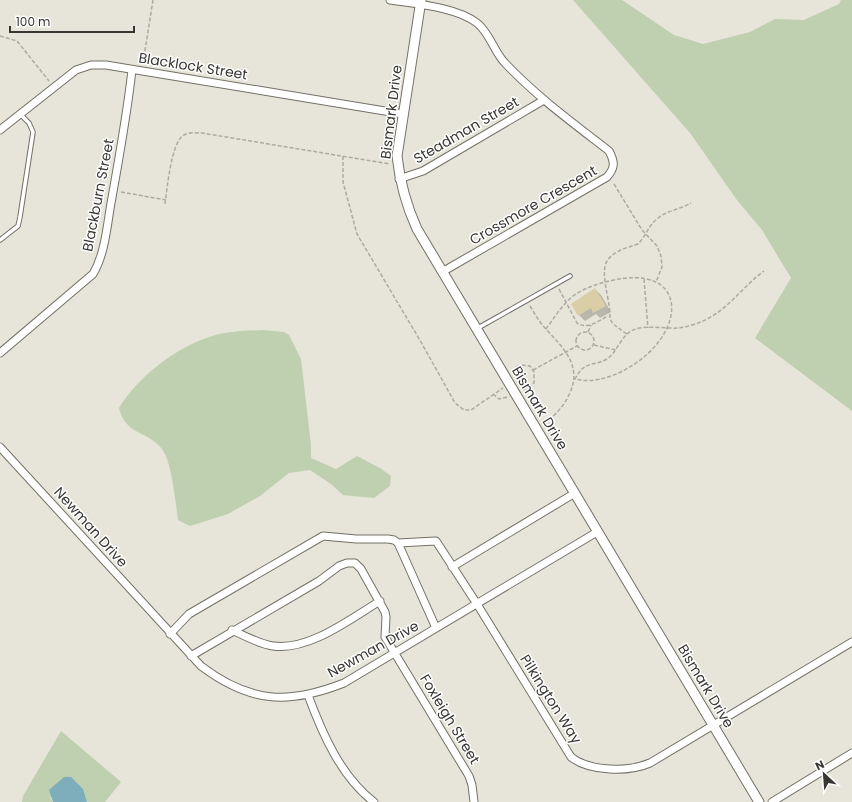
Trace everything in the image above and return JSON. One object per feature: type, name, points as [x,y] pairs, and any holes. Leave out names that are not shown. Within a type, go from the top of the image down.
[{"type":"street","name":"Crossmore Crescent","points":[[390,0],[421,3],[450,12],[477,23],[503,62],[544,100],[609,152],[614,165],[612,172],[607,177],[442,272]]},
{"type":"street","name":"Bismark Drive","points":[[421,3],[397,156],[399,179],[407,207],[417,229],[442,272],[759,802]]},
{"type":"street","name":"Blacklock Street","points":[[0,130],[76,70],[91,65],[106,65],[403,114]]},
{"type":"street","name":"Blackburn Street","points":[[0,353],[92,274],[97,267],[104,241],[126,121],[132,70]]},
{"type":"street","name":"Steadman Street","points":[[399,179],[423,171],[544,100]]},
{"type":"street","name":"Newman Drive","points":[[0,447],[191,656],[217,678],[233,687],[270,696],[308,695],[344,683],[597,532]]},
{"type":"street","points":[[452,567],[575,494]]},
{"type":"street","points":[[170,634],[189,614],[201,606],[323,536],[328,535],[356,539],[388,539],[394,540],[398,543],[436,628]]},
{"type":"street","name":"Pilkington Way","points":[[398,543],[436,542],[477,604],[566,749],[577,761],[612,770],[638,768],[650,763],[852,642]]},
{"type":"street","name":"Foxleigh Street","points":[[191,656],[232,630],[319,581],[339,566],[347,563],[355,563],[361,569],[380,602],[386,617],[384,630],[385,637],[469,776],[472,785],[474,802]]},
{"type":"street","points":[[232,630],[272,646],[289,646],[306,642],[328,632],[380,602]]},
{"type":"street","points":[[308,695],[325,739],[356,783],[374,802]]},
{"type":"street","points":[[772,802],[852,754]]},
{"type":"lane","points":[[0,240],[18,226],[20,217],[33,132],[28,123],[20,114]]},
{"type":"lane","points":[[477,329],[570,276]]},
{"type":"path","points":[[141,71],[153,0]]},
{"type":"path","points":[[0,36],[17,41],[54,87]]},
{"type":"path","points":[[165,204],[176,144],[183,135],[190,133],[202,133],[398,165]]},
{"type":"path","points":[[343,156],[343,182],[357,234],[455,403],[464,410],[471,410],[510,384]]},
{"type":"path","points":[[614,184],[634,218],[657,246],[661,256],[662,268],[656,282]]},
{"type":"path","points":[[113,191],[166,200]]},
{"type":"path","points":[[628,334],[612,323],[608,315],[608,298],[603,282],[604,270],[609,258],[620,249],[638,244],[651,225],[660,216],[681,209],[691,203]]},
{"type":"path","points":[[536,428],[558,412],[565,403],[580,369],[587,364],[605,360],[616,350],[628,334],[639,329],[669,328],[691,325],[714,315],[732,301],[746,285],[764,271]]},
{"type":"path","points":[[546,329],[558,312],[579,293],[595,284],[603,282],[618,279],[644,279],[656,282],[664,288],[672,301],[669,328],[652,351],[626,370],[598,379],[583,381],[575,379]]},
{"type":"path","points":[[644,279],[648,328]]},
{"type":"path","points":[[557,284],[577,323],[581,325],[591,325],[608,315]]},
{"type":"path","points":[[526,301],[546,329],[566,352],[572,365],[575,379]]},
{"type":"path","points":[[588,332],[591,325]]},
{"type":"path","points":[[577,346],[584,350],[590,349],[594,344],[594,338],[588,332]]},
{"type":"path","points":[[577,346],[576,340],[579,334],[588,332]]},
{"type":"path","points":[[594,344],[616,350]]},
{"type":"path","points":[[533,370],[577,346]]},
{"type":"path","points":[[516,367],[525,365],[530,366],[533,370],[535,378],[534,383],[523,390]]},
{"type":"path","points":[[493,394],[499,399],[508,397]]},
{"type":"green space","points":[[573,0],[622,0],[674,35],[703,44],[750,32],[775,19],[804,20],[839,4],[841,0],[852,0],[852,411],[755,338],[791,278],[762,230],[737,200],[690,133]]},
{"type":"green space","points":[[263,330],[284,332],[289,335],[301,359],[311,445],[311,458],[336,469],[357,456],[380,468],[391,476],[390,486],[374,498],[343,495],[331,484],[310,470],[289,473],[260,496],[228,514],[190,526],[178,520],[172,477],[165,454],[160,446],[154,441],[127,424],[122,418],[119,408],[136,386],[147,375],[158,365],[183,349],[196,342],[216,335]]},
{"type":"green space","points":[[61,731],[121,782],[105,802],[87,802],[87,800],[50,797],[53,802],[22,802],[23,796]]},
{"type":"water","points":[[64,777],[71,777],[83,789],[87,802],[53,802],[49,790]]},
{"type":"building","points":[[595,288],[606,306],[593,313],[591,308],[578,316],[571,304]]}]
